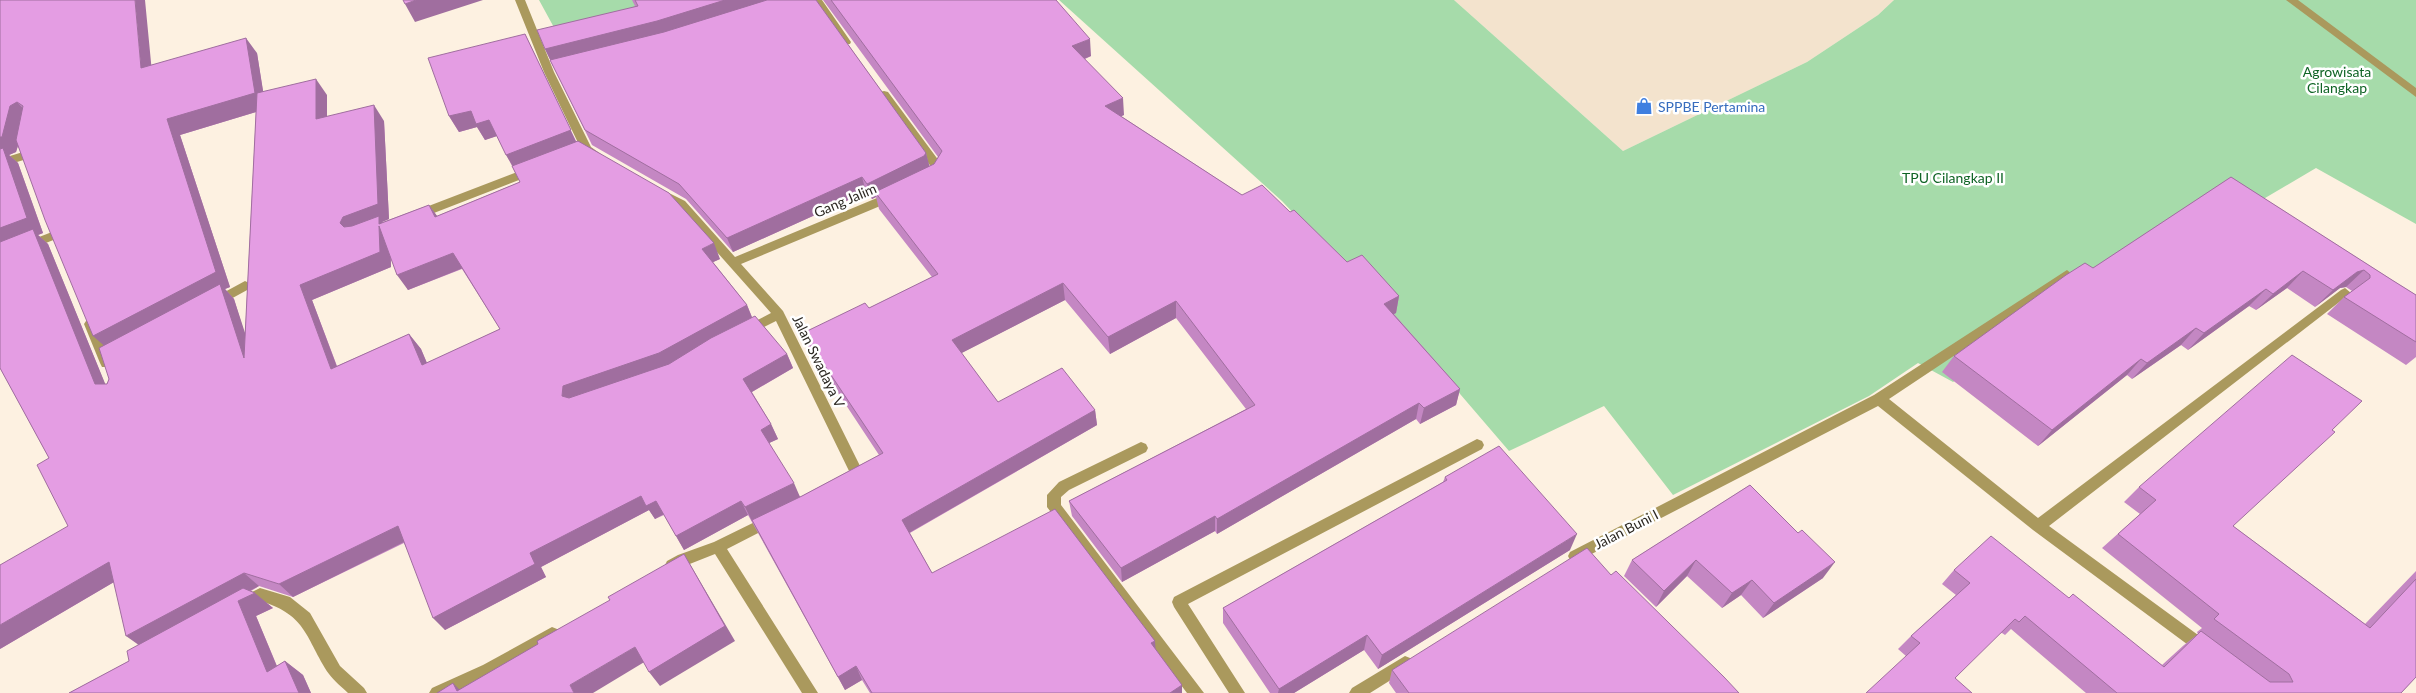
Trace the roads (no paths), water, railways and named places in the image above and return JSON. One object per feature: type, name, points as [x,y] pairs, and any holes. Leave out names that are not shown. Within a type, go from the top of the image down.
[{"type":"street","points":[[520,0],[554,71],[582,151],[609,163]]},
{"type":"street","points":[[817,0],[853,52]]},
{"type":"street","points":[[2291,0],[2416,93]]},
{"type":"street","points":[[874,82],[938,168],[933,176],[925,180]]},
{"type":"street","points":[[0,163],[24,156]]},
{"type":"street","points":[[405,220],[542,167]]},
{"type":"street","name":"Jalan Swadaya V","points":[[649,186],[680,204],[779,314],[858,476],[840,485]]},
{"type":"street","name":"Gang Jalim","points":[[734,262],[900,192]]},
{"type":"street","points":[[0,257],[52,236]]},
{"type":"street","name":"Jalan Buni I","points":[[1560,566],[1585,550],[1879,399],[2066,275]]},
{"type":"street","points":[[201,309],[245,286]]},
{"type":"street","points":[[2038,526],[2345,293]]},
{"type":"street","points":[[738,336],[779,314]]},
{"type":"street","points":[[86,316],[110,358],[111,377]]},
{"type":"street","points":[[1879,399],[2038,526],[2218,658]]},
{"type":"street","points":[[1237,693],[1179,602],[1477,445]]},
{"type":"street","points":[[1141,448],[1064,486],[1054,495],[1054,507],[1196,693]]},
{"type":"street","points":[[658,573],[683,559],[718,547],[786,512]]},
{"type":"street","points":[[718,547],[810,693]]},
{"type":"street","points":[[1585,550],[1599,564]]},
{"type":"street","points":[[234,608],[260,594],[285,602],[305,618],[335,671],[359,693]]},
{"type":"street","points":[[437,693],[488,670],[566,626]]},
{"type":"street","points":[[1356,693],[1416,656]]},
{"type":"place","name":"SPPBE Pertamina","points":[[1644,106]]},
{"type":"park label","name":"Agrowisata Cilangkap","points":[[2337,79]]},
{"type":"park label","name":"TPU Cilangkap II","points":[[1953,177]]}]
